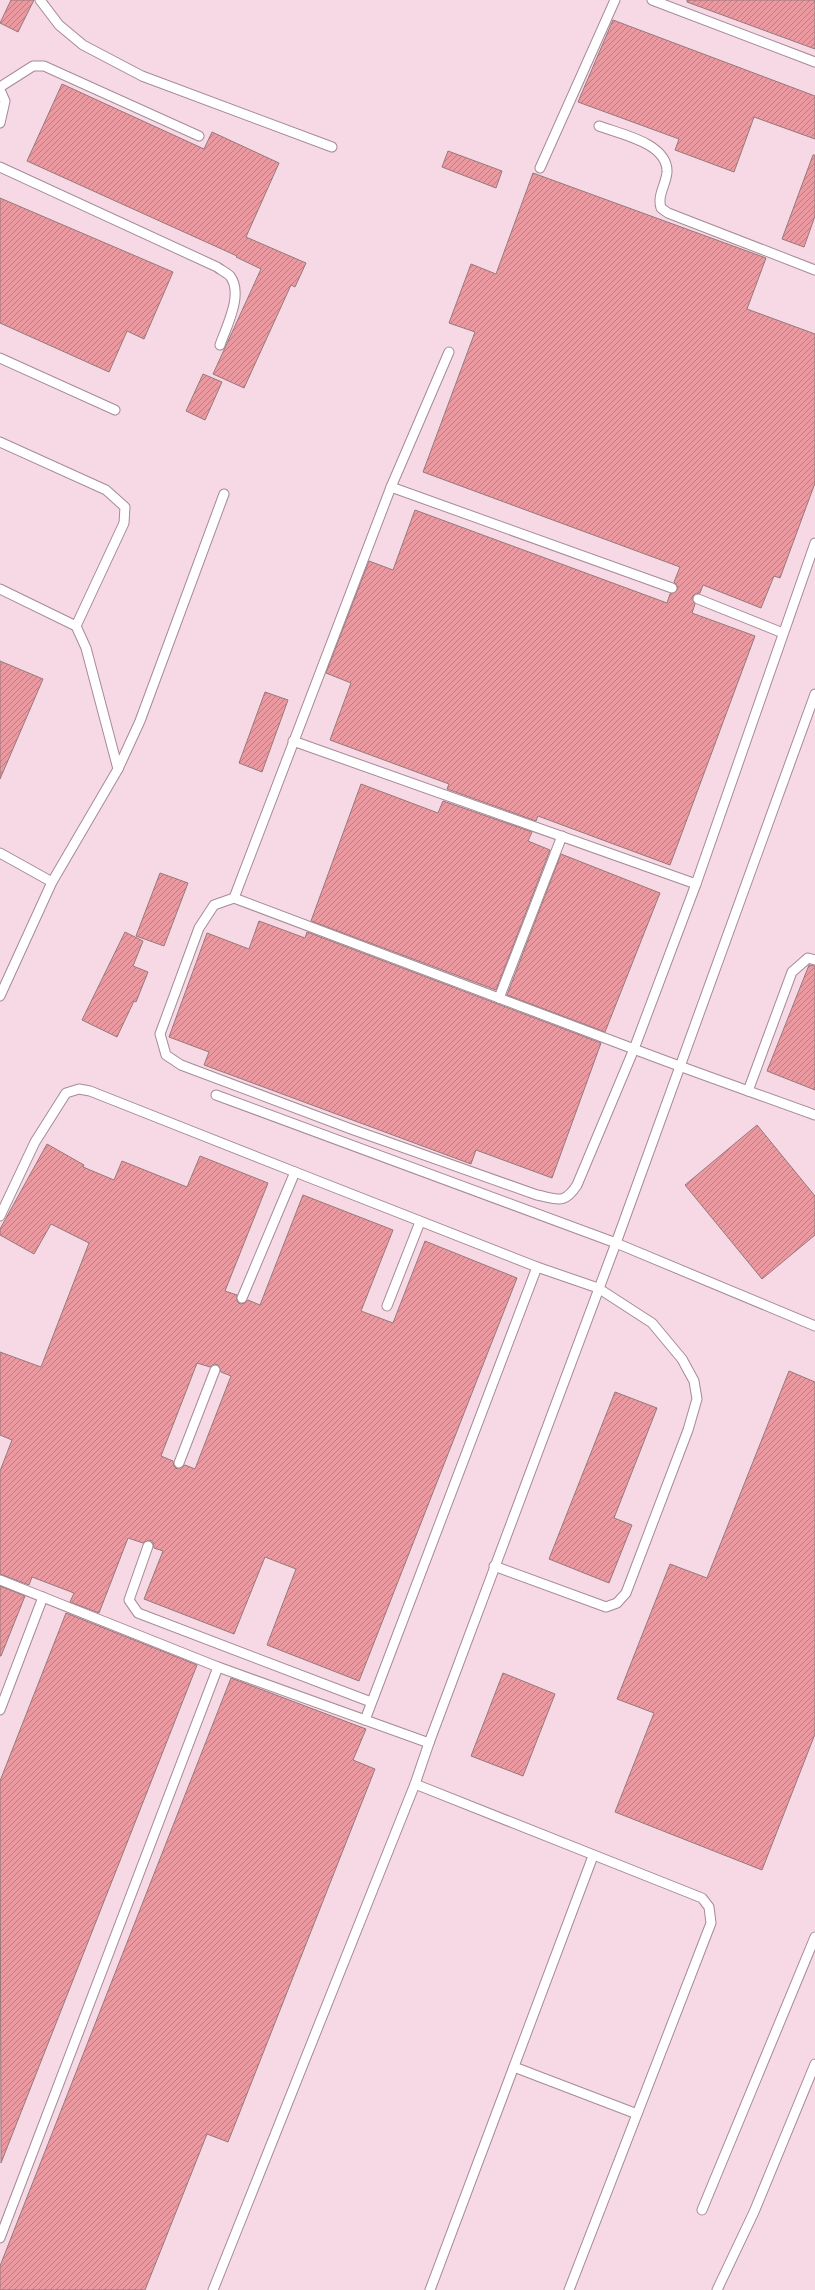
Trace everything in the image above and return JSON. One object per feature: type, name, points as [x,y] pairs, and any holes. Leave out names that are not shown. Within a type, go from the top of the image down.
[{"type":"lane","points":[[40,0],[59,25],[83,45],[142,76],[332,147]]},
{"type":"lane","points":[[540,168],[615,0]]},
{"type":"lane","points":[[652,0],[815,62]]},
{"type":"lane","points":[[0,123],[5,101],[0,89],[33,66],[44,66],[199,136]]},
{"type":"lane","points":[[599,126],[652,145],[662,156],[667,171],[659,202],[664,211],[815,270]]},
{"type":"lane","points":[[0,167],[217,267],[230,276],[236,289],[234,304],[220,345]]},
{"type":"lane","points":[[234,898],[391,487],[449,352]]},
{"type":"lane","points":[[0,358],[115,410]]},
{"type":"lane","points":[[0,442],[106,490],[125,507],[124,523],[76,626]]},
{"type":"lane","points":[[391,487],[672,588]]},
{"type":"lane","points":[[0,996],[52,882],[118,769],[140,721],[224,494]]},
{"type":"lane","points":[[815,543],[696,884],[634,1049],[577,1185],[570,1196],[561,1199],[537,1195],[351,1129],[181,1065],[166,1055],[160,1034],[199,928],[214,905],[234,898],[634,1049],[815,1115]]},
{"type":"lane","points":[[0,589],[76,626],[86,648],[118,769]]},
{"type":"lane","points":[[698,599],[783,633]]},
{"type":"lane","points":[[213,2290],[415,1784],[494,1566],[616,1243],[815,694]]},
{"type":"lane","points":[[293,741],[696,884]]},
{"type":"lane","points":[[499,998],[562,836]]},
{"type":"lane","points":[[0,853],[52,882]]},
{"type":"lane","points":[[748,1091],[792,972],[808,958],[815,960]]},
{"type":"lane","points":[[0,1216],[35,1142],[66,1093],[79,1089],[90,1091],[537,1267],[598,1288],[652,1323],[682,1359],[694,1381],[696,1399],[688,1430],[626,1593],[617,1603],[606,1607],[494,1566]]},
{"type":"lane","points":[[216,1095],[616,1243],[815,1326]]},
{"type":"lane","points":[[242,1298],[295,1172]]},
{"type":"lane","points":[[387,1306],[420,1222]]},
{"type":"lane","points":[[365,1720],[537,1267]]},
{"type":"lane","points":[[179,1463],[215,1370]]},
{"type":"lane","points":[[148,1546],[129,1600],[138,1614],[371,1702]]},
{"type":"lane","points":[[0,1580],[218,1667],[429,1743]]},
{"type":"lane","points":[[0,1710],[43,1597]]},
{"type":"lane","points":[[0,2238],[218,1667]]},
{"type":"lane","points":[[415,1784],[593,1856],[702,1898],[709,1907],[711,1922],[568,2290]]},
{"type":"lane","points":[[430,2290],[593,1856]]},
{"type":"lane","points":[[702,2210],[815,1937]]},
{"type":"lane","points":[[717,2290],[754,2212],[815,2064]]},
{"type":"lane","points":[[514,2066],[637,2114]]},
{"type":"building","points":[[11,0],[34,0],[18,32],[0,23]]},
{"type":"building","points":[[687,0],[815,0],[815,49],[687,2]]},
{"type":"building","points":[[613,20],[815,96],[815,139],[754,117],[734,172],[675,150],[679,139],[578,102]]},
{"type":"building","points":[[62,84],[204,149],[212,132],[279,163],[246,237],[306,263],[295,287],[291,285],[244,388],[213,374],[261,269],[236,257],[237,256],[27,161]]},
{"type":"building","points":[[448,151],[502,171],[496,188],[442,167]]},
{"type":"building","points":[[813,155],[815,155],[815,216],[804,247],[782,239]]},
{"type":"building","points":[[533,173],[766,258],[747,309],[815,334],[815,483],[780,578],[774,576],[761,608],[703,585],[700,593],[695,594],[692,597],[695,604],[692,613],[755,636],[670,865],[538,816],[536,821],[447,789],[449,784],[330,740],[351,683],[326,673],[369,561],[393,570],[415,510],[667,603],[670,594],[677,590],[678,587],[674,582],[680,567],[423,472],[475,332],[449,323],[471,264],[496,274]]},
{"type":"building","points":[[0,198],[173,272],[144,339],[127,331],[109,372],[0,323]]},
{"type":"building","points":[[203,374],[222,382],[205,420],[186,411]]},
{"type":"building","points":[[0,661],[43,679],[0,779]]},
{"type":"building","points":[[265,692],[288,700],[262,772],[239,763]]},
{"type":"building","points":[[361,784],[438,813],[443,801],[532,832],[528,841],[550,850],[496,990],[311,921]]},
{"type":"building","points":[[561,854],[660,893],[605,1032],[507,995]]},
{"type":"building","points":[[160,873],[188,883],[164,946],[136,936]]},
{"type":"building","points":[[259,921],[305,938],[307,932],[601,1043],[552,1178],[476,1150],[471,1164],[204,1065],[209,1052],[169,1037],[207,933],[249,949]]},
{"type":"building","points":[[125,932],[143,941],[133,966],[148,972],[136,1002],[134,1001],[117,1037],[82,1020]]},
{"type":"building","points":[[809,965],[815,966],[815,1090],[767,1071]]},
{"type":"building","points":[[757,1125],[815,1196],[815,1235],[762,1279],[685,1185]]},
{"type":"building","points":[[47,1144],[84,1165],[83,1167],[114,1180],[122,1161],[187,1187],[200,1156],[268,1183],[225,1291],[237,1295],[237,1301],[240,1304],[245,1303],[248,1300],[260,1305],[303,1195],[393,1230],[361,1311],[393,1323],[425,1241],[517,1278],[359,1681],[267,1645],[296,1569],[265,1557],[234,1634],[144,1599],[163,1551],[154,1548],[153,1542],[150,1540],[143,1543],[128,1538],[99,1613],[70,1602],[74,1593],[32,1577],[29,1585],[0,1574],[0,1471],[12,1440],[0,1435],[0,1352],[41,1367],[89,1243],[51,1224],[34,1254],[0,1235],[0,1229]],"holes":[[[197,1363],[210,1367],[214,1364],[218,1365],[221,1372],[231,1376],[195,1469],[185,1465],[177,1469],[174,1466],[173,1461],[161,1456]]]},
{"type":"building","points":[[789,1371],[815,1382],[815,1734],[762,1870],[615,1812],[654,1713],[617,1699],[670,1564],[707,1578]]},
{"type":"building","points":[[615,1392],[657,1408],[614,1518],[632,1525],[609,1583],[549,1559]]},
{"type":"building","points":[[0,1586],[25,1596],[1,1656],[0,1656]]},
{"type":"building","points":[[66,1613],[197,1665],[1,2163],[0,1781]]},
{"type":"building","points":[[503,1673],[555,1694],[523,1776],[471,1756]]},
{"type":"building","points":[[231,1678],[366,1729],[353,1760],[375,1769],[228,2142],[207,2134],[145,2290],[0,2290],[0,2266]]}]
